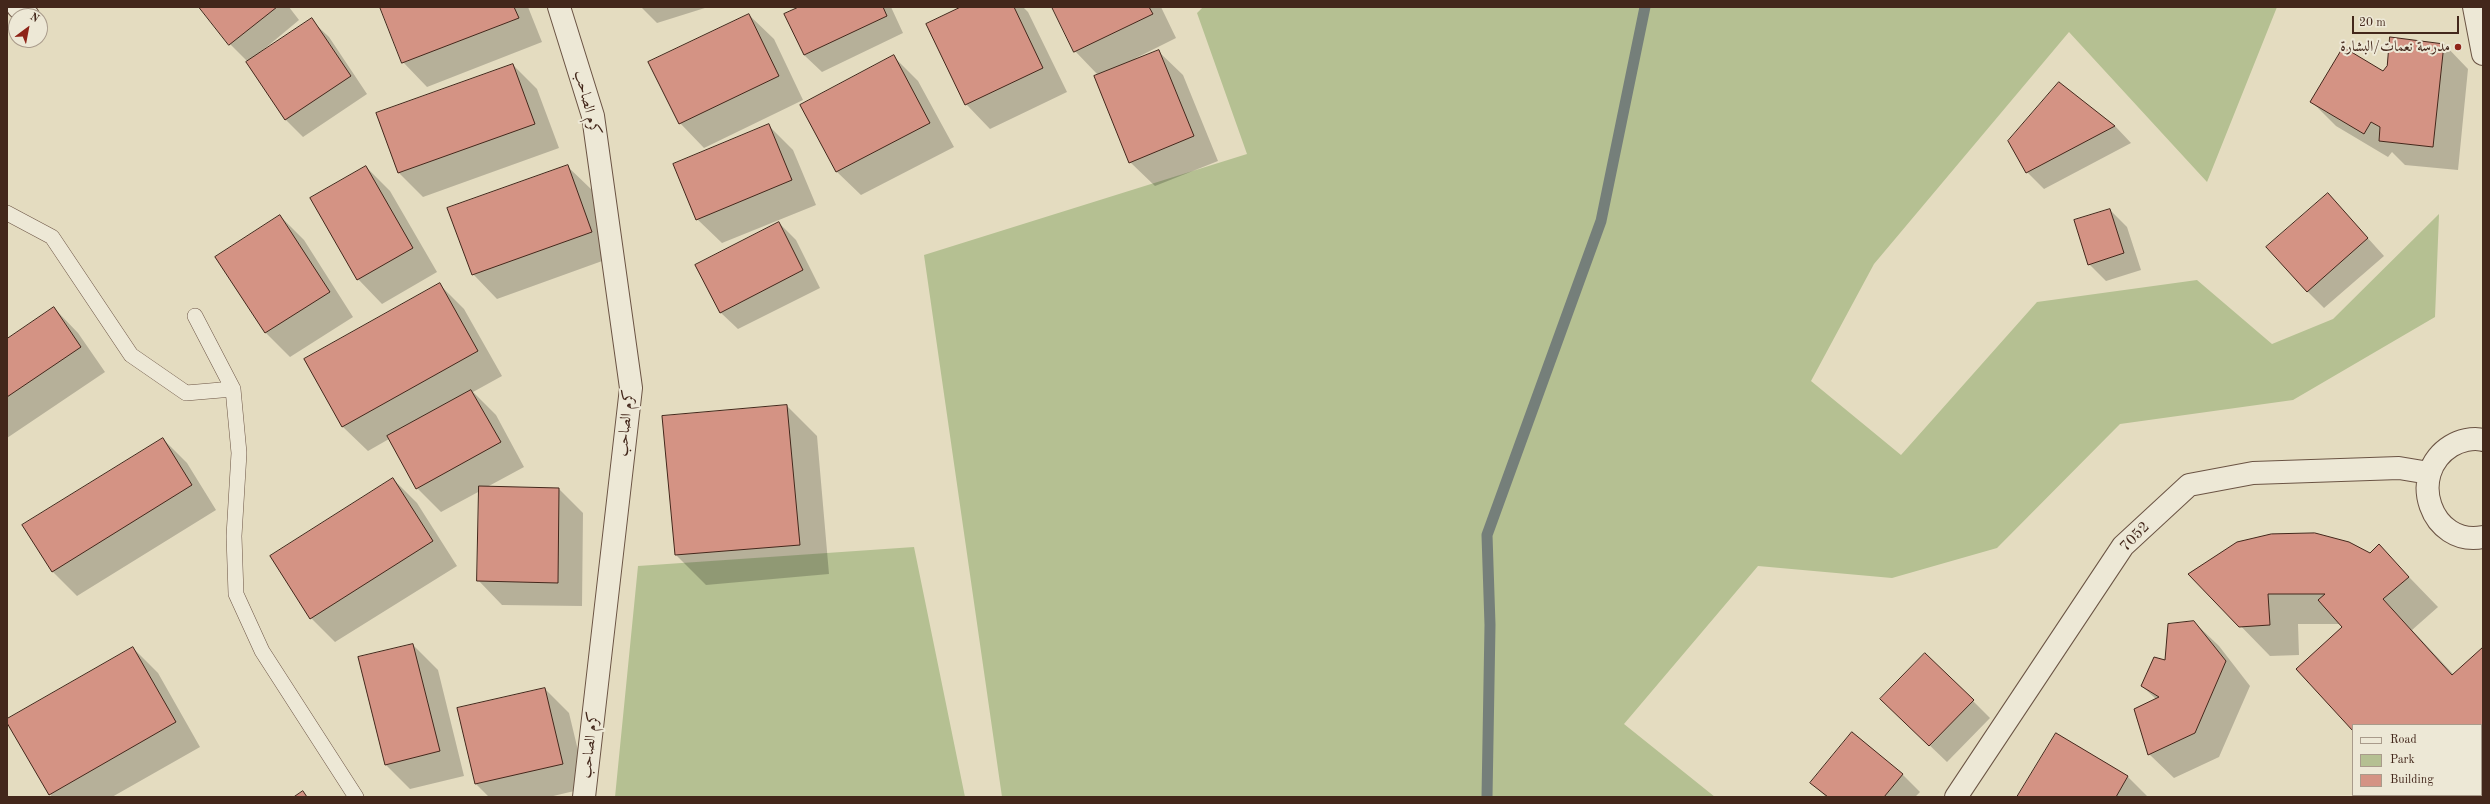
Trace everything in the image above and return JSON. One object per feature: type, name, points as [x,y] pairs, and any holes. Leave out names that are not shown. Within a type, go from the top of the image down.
[{"type":"street","name":"كرم الصاحب","points":[[559,7],[593,116],[631,388],[584,797]]},
{"type":"street","points":[[2474,7],[2483,54]]},
{"type":"street","points":[[2483,440],[2457,442],[2448,448],[2432,465],[2426,490],[2430,506],[2439,521],[2449,530],[2465,537],[2483,537]]},
{"type":"street","name":"7052","points":[[1956,797],[2123,546],[2189,485],[2254,473],[2399,468],[2429,473]]},
{"type":"lane","points":[[7,213],[52,237],[131,355],[186,393],[233,389]]},
{"type":"lane","points":[[195,316],[233,389],[239,453],[234,536],[236,594],[262,651],[356,797]]},
{"type":"green space","points":[[1203,7],[2277,7],[2207,182],[2069,32],[1874,264],[1811,381],[1901,455],[2037,302],[2197,280],[2272,344],[2333,319],[2439,214],[2435,317],[2293,400],[2120,424],[1997,548],[1892,578],[1758,566],[1624,724],[1715,797],[1002,797],[924,255],[1247,154],[1197,13]]},
{"type":"green space","points":[[914,547],[965,797],[615,797],[638,566]]},
{"type":"building","points":[[199,7],[277,7],[229,45]]},
{"type":"building","points":[[380,7],[514,7],[519,18],[402,63]]},
{"type":"building","points":[[799,7],[883,7],[887,16],[804,55],[784,14]]},
{"type":"building","points":[[961,7],[1014,7],[1043,68],[965,105],[926,24]]},
{"type":"building","points":[[1052,7],[1149,7],[1153,14],[1074,52]]},
{"type":"building","points":[[749,14],[779,76],[679,124],[648,62]]},
{"type":"building","points":[[312,18],[351,76],[285,120],[246,62]]},
{"type":"building","points":[[2390,37],[2444,44],[2433,147],[2379,141],[2380,127],[2371,122],[2364,134],[2310,102],[2343,47],[2383,71],[2387,66]]},
{"type":"building","points":[[1159,50],[1194,136],[1129,163],[1094,76]]},
{"type":"building","points":[[894,55],[930,123],[836,172],[800,105]]},
{"type":"building","points":[[513,64],[535,124],[398,173],[376,113]]},
{"type":"building","points":[[2059,82],[2115,126],[2026,173],[2008,141]]},
{"type":"building","points":[[769,124],[792,180],[696,220],[673,164]]},
{"type":"building","points":[[568,165],[592,232],[472,275],[447,208]]},
{"type":"building","points":[[366,166],[413,248],[357,280],[310,198]]},
{"type":"building","points":[[2328,193],[2368,238],[2307,292],[2266,247]]},
{"type":"building","points":[[2110,209],[2124,253],[2088,265],[2074,220]]},
{"type":"building","points":[[280,215],[330,292],[265,333],[215,257]]},
{"type":"building","points":[[779,222],[803,270],[720,313],[695,265]]},
{"type":"building","points":[[440,283],[478,351],[342,427],[304,359]]},
{"type":"building","points":[[54,307],[81,347],[7,397],[7,339]]},
{"type":"building","points":[[471,390],[501,442],[416,489],[387,436]]},
{"type":"building","points":[[787,405],[800,545],[675,555],[662,416]]},
{"type":"building","points":[[163,438],[192,485],[52,572],[22,525]]},
{"type":"building","points":[[393,478],[433,541],[310,619],[270,556]]},
{"type":"building","points":[[479,486],[559,488],[558,583],[477,581]]},
{"type":"building","points":[[2315,533],[2349,542],[2370,553],[2379,544],[2409,577],[2383,599],[2452,675],[2483,647],[2483,797],[2412,796],[2482,796],[2482,724],[2352,724],[2352,730],[2296,669],[2342,627],[2318,600],[2325,594],[2268,594],[2270,625],[2239,627],[2188,574],[2237,542],[2271,534]]},
{"type":"building","points":[[2194,621],[2226,661],[2195,733],[2148,755],[2134,709],[2159,697],[2141,686],[2154,657],[2165,660],[2168,624]]},
{"type":"building","points":[[413,644],[440,751],[385,765],[358,657]]},
{"type":"building","points":[[133,647],[176,722],[49,795],[7,723],[7,719]]},
{"type":"building","points":[[1925,653],[1974,700],[1929,746],[1880,699]]},
{"type":"building","points":[[545,688],[563,764],[475,784],[457,708]]},
{"type":"building","points":[[1852,732],[1903,774],[1884,797],[1828,797],[1810,783]]},
{"type":"building","points":[[2056,733],[2128,776],[2116,797],[2017,797]]},
{"type":"building","points":[[303,791],[307,797],[294,797]]},
{"type":"waterway","points":[[1487,797],[1490,625],[1487,535],[1601,221],[1645,7]]},
{"type":"place","name":"مدرسة نعمات/البشارة","points":[[2458,47]]}]
